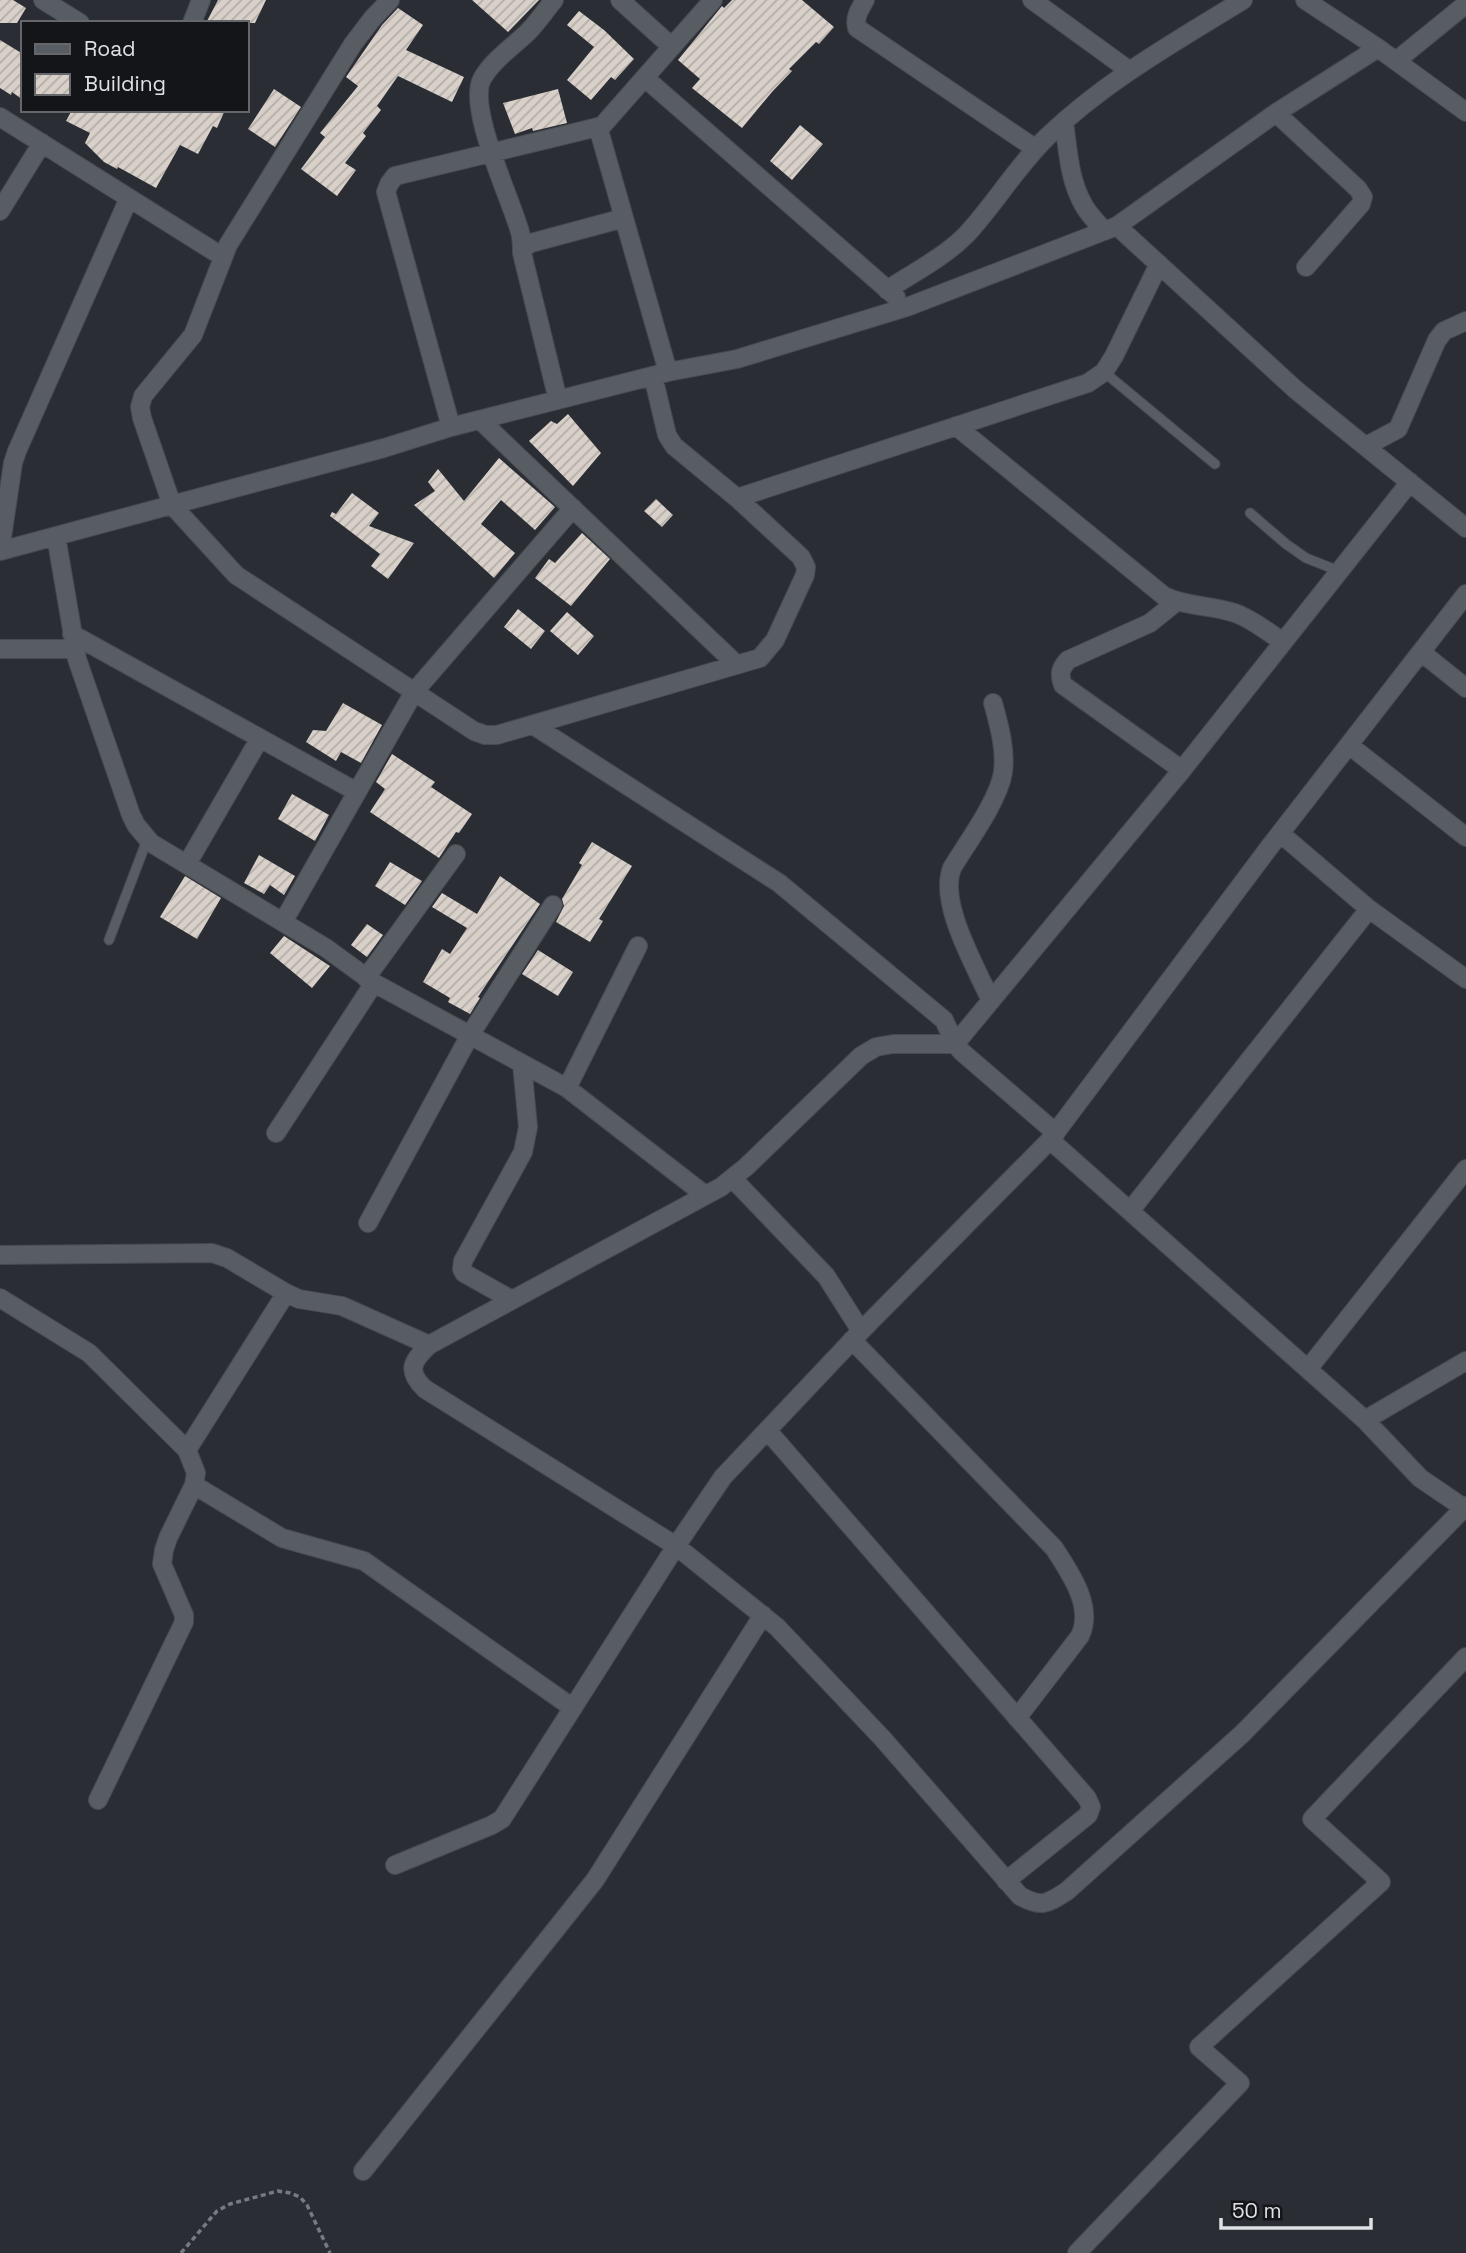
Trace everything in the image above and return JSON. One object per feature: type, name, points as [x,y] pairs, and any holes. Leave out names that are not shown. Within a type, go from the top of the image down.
[{"type":"street","points":[[43,0],[77,21]]},
{"type":"street","points":[[193,21],[201,0]]},
{"type":"street","points":[[390,0],[353,44],[228,245],[193,335],[143,396],[140,407],[172,505],[244,582],[474,731],[485,735],[497,735],[533,725],[760,658],[775,640],[805,575],[806,566],[801,557],[674,446],[667,435],[661,374],[624,218],[598,127]]},
{"type":"street","points":[[554,0],[482,79],[478,103],[521,234],[522,253],[558,400]]},
{"type":"street","points":[[620,0],[672,47]]},
{"type":"street","points":[[451,427],[386,192],[389,184],[396,176],[603,126],[713,0]]},
{"type":"street","points":[[866,0],[857,15],[857,28],[1036,149]]},
{"type":"street","points":[[1032,0],[1130,71]]},
{"type":"street","points":[[887,290],[951,248],[963,237],[1036,149],[1089,99],[1243,0]]},
{"type":"street","points":[[1312,2],[1466,112]]},
{"type":"street","points":[[1396,61],[1466,5]]},
{"type":"street","points":[[129,198],[17,451],[6,458],[0,551],[401,443],[451,427],[661,374],[737,359],[907,307],[1110,228],[1276,113],[1378,48]]},
{"type":"street","points":[[645,78],[907,307]]},
{"type":"street","points":[[1276,113],[1358,189],[1363,197],[1361,204],[1306,267]]},
{"type":"street","points":[[0,117],[223,257]]},
{"type":"street","points":[[1063,122],[1072,177],[1084,207],[1159,264],[1296,390],[1466,528]]},
{"type":"street","points":[[0,211],[42,143]]},
{"type":"street","points":[[522,253],[531,243],[624,218]]},
{"type":"street","points":[[737,499],[1088,383],[1104,372],[1114,356],[1159,264]]},
{"type":"street","points":[[1366,446],[1398,429],[1437,340],[1444,331],[1466,321]]},
{"type":"street","points":[[480,420],[737,665]]},
{"type":"street","points":[[956,426],[1164,596],[1246,617],[1283,642]]},
{"type":"street","points":[[955,1044],[1182,770],[1410,482]]},
{"type":"street","points":[[283,922],[414,692],[573,508]]},
{"type":"street","points":[[56,536],[74,641],[131,815],[135,825],[147,839],[326,948],[370,981],[567,1088],[705,1195]]},
{"type":"street","points":[[1176,601],[1150,622],[1068,660],[1062,666],[1060,675],[1063,685],[1182,770]]},
{"type":"street","points":[[395,1865],[502,1819],[723,1477],[1053,1137],[1349,745],[1463,604]]},
{"type":"street","points":[[0,649],[74,641],[357,792]]},
{"type":"street","points":[[1422,652],[1466,688]]},
{"type":"street","points":[[991,1001],[950,907],[947,880],[999,790],[1003,773],[1002,736],[993,702]]},
{"type":"street","points":[[533,725],[787,888],[944,1020],[955,1044],[1130,1210],[1365,1420],[1420,1478],[1465,1507],[1242,1734],[1067,1891],[1051,1902],[1034,1904],[1020,1896],[883,1739],[789,1638],[763,1615],[676,1546],[425,1389],[415,1380],[413,1370],[416,1357],[429,1345],[733,1178],[861,1056],[876,1047],[893,1044],[955,1044]]},
{"type":"street","points":[[187,864],[260,738]]},
{"type":"street","points":[[1349,745],[1466,837]]},
{"type":"street","points":[[1281,834],[1369,909],[1466,979]]},
{"type":"street","points":[[276,1133],[370,981],[456,854]]},
{"type":"street","points":[[368,1223],[470,1035],[553,905]]},
{"type":"street","points":[[1130,1210],[1369,909]]},
{"type":"street","points":[[567,1088],[638,946]]},
{"type":"street","points":[[512,1300],[462,1269],[463,1261],[523,1152],[527,1139],[522,1064]]},
{"type":"street","points":[[1308,1369],[1466,1169]]},
{"type":"street","points":[[733,1178],[826,1276],[857,1336],[1054,1548],[1069,1573],[1083,1605],[1084,1626],[1080,1636],[1017,1718]]},
{"type":"street","points":[[0,1255],[212,1253],[228,1258],[299,1299],[342,1306],[429,1345]]},
{"type":"street","points":[[187,1450],[286,1293]]},
{"type":"street","points":[[0,1298],[89,1353],[187,1450],[196,1473],[194,1485],[168,1538],[162,1564],[184,1615],[184,1622],[98,1801]]},
{"type":"street","points":[[1365,1420],[1466,1361]]},
{"type":"street","points":[[767,1430],[1087,1798],[1091,1807],[1088,1815],[1006,1881]]},
{"type":"street","points":[[194,1485],[282,1538],[364,1561],[573,1708]]},
{"type":"street","points":[[363,2171],[595,1880],[763,1615]]},
{"type":"street","points":[[1077,2253],[1240,2083],[1199,2047],[1381,1882],[1312,1819],[1466,1657]]},
{"type":"lane","points":[[1104,372],[1215,464]]},
{"type":"lane","points":[[1250,513],[1306,558],[1339,572]]},
{"type":"lane","points":[[109,940],[147,839]]},
{"type":"path","points":[[181,2253],[217,2211],[230,2204],[278,2191],[300,2197],[307,2205],[330,2253]]},
{"type":"building","points":[[0,0],[13,0],[26,8],[17,23],[0,23]]},
{"type":"building","points":[[218,0],[266,0],[255,23],[207,21]]},
{"type":"building","points":[[472,0],[539,0],[508,32]]},
{"type":"building","points":[[732,0],[802,0],[834,27],[819,44],[816,42],[789,69],[792,71],[742,128],[692,88],[700,79],[678,60],[722,6],[724,8]]},
{"type":"building","points":[[398,8],[423,25],[406,50],[464,77],[452,102],[398,76],[377,106],[381,110],[363,133],[366,136],[345,163],[356,170],[337,196],[301,169],[325,137],[320,133],[358,86],[346,77],[382,25]]},
{"type":"building","points":[[579,11],[604,30],[634,59],[615,80],[611,77],[591,100],[567,80],[594,47],[567,25]]},
{"type":"building","points":[[0,40],[21,53],[21,99],[0,88]]},
{"type":"building","points":[[274,89],[301,107],[275,147],[248,129]]},
{"type":"building","points":[[558,89],[567,123],[533,131],[532,128],[515,134],[503,103]]},
{"type":"building","points":[[71,112],[224,112],[217,128],[213,126],[198,154],[180,145],[156,188],[104,162],[85,143],[90,133],[66,121]]},
{"type":"building","points":[[800,125],[823,144],[792,180],[770,161]]},
{"type":"building","points":[[568,414],[601,453],[573,486],[529,441],[551,421],[557,424]]},
{"type":"building","points":[[499,458],[555,507],[535,530],[501,500],[481,524],[515,553],[494,578],[414,505],[435,491],[428,482],[438,469],[464,501]]},
{"type":"building","points":[[352,493],[379,513],[369,526],[414,543],[388,579],[371,566],[380,554],[330,516],[332,512],[336,514]]},
{"type":"building","points":[[656,499],[673,515],[662,527],[644,511]]},
{"type":"building","points":[[582,533],[610,559],[571,606],[535,578],[549,559],[555,563]]},
{"type":"building","points":[[518,609],[545,631],[531,649],[504,627]]},
{"type":"building","points":[[567,612],[594,636],[578,655],[550,631]]},
{"type":"building","points":[[343,703],[382,725],[361,763],[341,752],[336,761],[306,742],[313,730],[326,731]]},
{"type":"building","points":[[392,754],[435,782],[431,787],[472,814],[439,858],[370,812],[385,789],[376,782]]},
{"type":"building","points":[[292,794],[329,815],[315,841],[278,819]]},
{"type":"building","points":[[592,842],[632,866],[599,919],[603,921],[590,942],[556,922],[564,906],[562,899]]},
{"type":"building","points":[[259,855],[295,876],[284,895],[270,885],[264,894],[244,883]]},
{"type":"building","points":[[390,862],[422,881],[405,905],[375,886]]},
{"type":"building","points":[[185,876],[221,898],[197,939],[160,917]]},
{"type":"building","points":[[500,876],[540,904],[478,997],[480,998],[470,1014],[448,1002],[450,998],[423,982],[442,949],[450,954],[467,928],[432,907],[442,893],[477,914]]},
{"type":"building","points":[[367,924],[383,935],[367,957],[351,945]]},
{"type":"building","points":[[284,936],[330,966],[312,988],[270,953]]},
{"type":"building","points":[[538,950],[573,972],[558,996],[522,974]]}]
